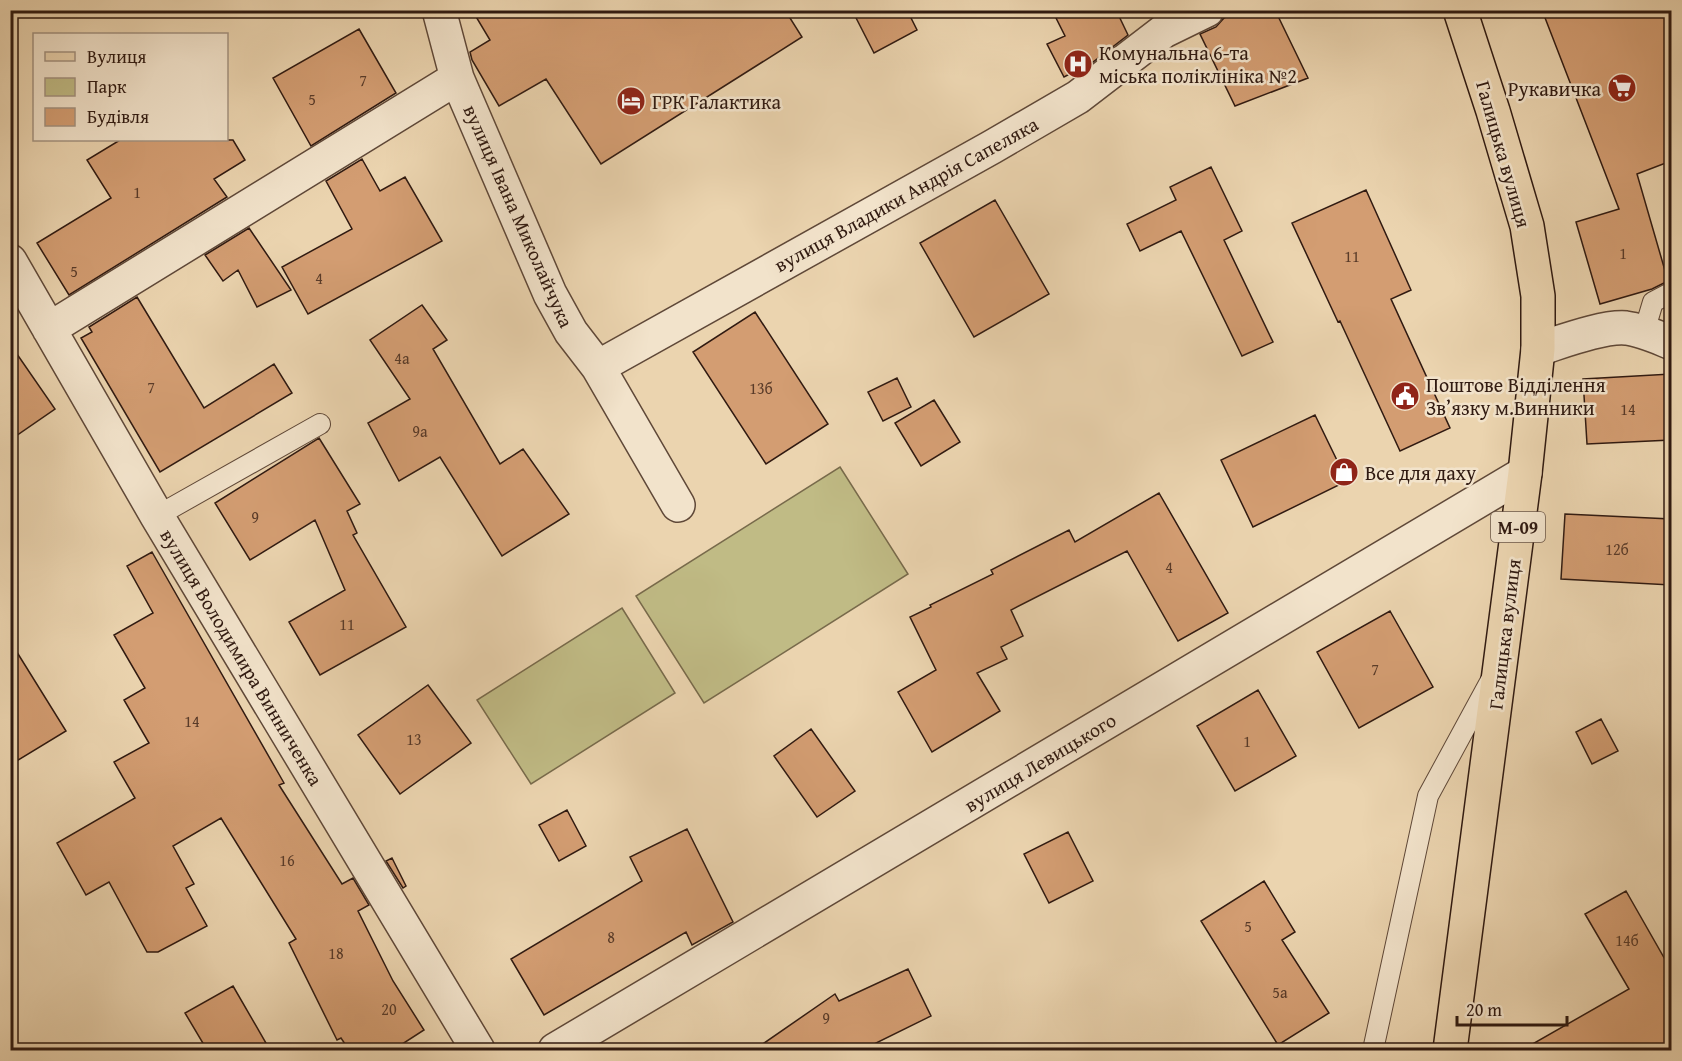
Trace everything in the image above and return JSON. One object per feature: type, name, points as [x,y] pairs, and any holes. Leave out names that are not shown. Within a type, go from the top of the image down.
[{"type":"main road","name":"Галицька вулиця","points":[[1450,1050],[1525,473],[1538,349],[1538,296],[1527,226],[1460,10]]},
{"type":"street","name":"вулиця Івана Миколайчука","points":[[439,10],[457,78],[550,294],[571,332],[597,367],[678,505]]},
{"type":"street","name":"вулиця Владики Андрія Сапеляка","points":[[597,367],[1078,97],[1164,31],[1207,10]]},
{"type":"street","name":"вулиця Івана Миколайчука","points":[[49,328],[457,78]]},
{"type":"street","name":"вулиця Володимира Винниченка","points":[[10,261],[157,516],[478,1050]]},
{"type":"street","points":[[1538,349],[1612,328],[1627,328],[1658,338]]},
{"type":"street","name":"вулиця Левицького","points":[[555,1050],[1525,473]]},
{"type":"lane","points":[[1658,338],[1653,302],[1671,292]]},
{"type":"lane","points":[[157,516],[320,424]]},
{"type":"lane","points":[[1372,1050],[1428,796],[1500,665]]},
{"type":"green space","points":[[840,467],[908,574],[704,703],[636,596]]},
{"type":"green space","points":[[622,608],[675,693],[531,784],[477,700]]},
{"type":"building","name":"ГРК Галактика","points":[[472,10],[785,10],[802,37],[601,164],[546,79],[499,106],[472,60],[470,52],[490,40]]},
{"type":"building","points":[[852,10],[907,10],[917,30],[874,53]]},
{"type":"building","points":[[1052,10],[1116,10],[1128,35],[1093,62],[1064,77],[1047,44],[1065,36]]},
{"type":"building","points":[[1239,10],[1275,10],[1308,78],[1235,106],[1200,34],[1216,27],[1224,18]]},
{"type":"building","name":"Рукавичка","points":[[1542,10],[1671,10],[1671,161],[1637,174],[1668,281],[1652,289],[1600,304],[1576,222],[1619,209]]},
{"type":"building","points":[[359,29],[396,93],[311,146],[273,78]]},
{"type":"building","points":[[233,140],[245,160],[214,179],[227,197],[69,295],[37,243],[111,198],[87,160],[118,141]]},
{"type":"building","points":[[362,159],[380,191],[405,177],[442,241],[308,314],[282,267],[352,229],[326,181]]},
{"type":"building","points":[[1211,167],[1242,231],[1224,240],[1273,342],[1242,356],[1181,231],[1140,251],[1127,224],[1176,200],[1170,187]]},
{"type":"building","points":[[1366,190],[1411,290],[1391,299],[1450,428],[1400,451],[1292,223]]},
{"type":"building","points":[[995,200],[1049,294],[974,337],[920,243]]},
{"type":"building","points":[[249,228],[291,290],[257,307],[238,270],[223,281],[205,255]]},
{"type":"building","points":[[137,297],[204,408],[274,364],[292,393],[160,472],[81,338],[92,332],[89,327]]},
{"type":"building","points":[[422,305],[447,340],[433,349],[500,464],[523,449],[569,514],[502,556],[440,457],[399,481],[368,423],[410,399],[370,340]]},
{"type":"building","points":[[755,312],[828,424],[766,464],[693,352]]},
{"type":"building","points":[[10,344],[55,409],[10,440]]},
{"type":"building","points":[[1671,374],[1671,440],[1587,444],[1583,379]]},
{"type":"building","points":[[897,378],[911,407],[883,421],[868,392]]},
{"type":"building","points":[[934,400],[960,442],[921,466],[895,423]]},
{"type":"building","points":[[1315,415],[1347,481],[1253,527],[1221,460]]},
{"type":"building","points":[[319,438],[360,504],[347,511],[357,533],[353,535],[406,627],[320,675],[289,622],[345,590],[315,520],[250,560],[215,503]]},
{"type":"building","points":[[1159,493],[1228,613],[1178,641],[1127,551],[1011,610],[1023,636],[1001,647],[1007,659],[977,673],[1000,711],[932,752],[898,692],[936,670],[910,617],[993,574],[991,570],[1069,530],[1075,542]]},
{"type":"building","points":[[1565,514],[1671,519],[1671,585],[1561,579]]},
{"type":"building","points":[[152,552],[284,783],[279,785],[342,884],[353,878],[369,905],[358,911],[393,981],[424,1030],[393,1050],[349,1050],[341,1038],[337,1040],[289,943],[296,939],[221,818],[173,846],[194,884],[186,888],[207,926],[158,952],[147,952],[109,882],[86,895],[57,843],[135,798],[114,762],[149,743],[124,700],[145,688],[114,635],[153,613],[127,566]]},
{"type":"building","points":[[1390,611],[1433,687],[1359,728],[1317,652]]},
{"type":"building","points":[[10,641],[66,731],[10,765]]},
{"type":"building","points":[[428,685],[471,743],[400,794],[358,735]]},
{"type":"building","points":[[1258,690],[1296,756],[1235,791],[1197,726]]},
{"type":"building","points":[[1601,719],[1618,751],[1592,764],[1576,732]]},
{"type":"building","points":[[811,729],[855,791],[817,817],[774,756]]},
{"type":"building","points":[[567,810],[586,846],[559,861],[539,825]]},
{"type":"building","points":[[687,829],[733,922],[692,945],[686,932],[544,1015],[511,959],[642,881],[630,857]]},
{"type":"building","points":[[1068,832],[1093,881],[1049,903],[1024,854]]},
{"type":"building","points":[[392,858],[406,886],[403,888],[386,861]]},
{"type":"building","points":[[1264,881],[1295,932],[1282,940],[1329,1013],[1278,1045],[1201,921]]},
{"type":"building","points":[[1626,891],[1671,970],[1671,1044],[1661,1050],[1522,1050],[1629,989],[1585,914]]},
{"type":"building","points":[[908,969],[931,1016],[862,1050],[754,1050],[835,994],[839,1001]]},
{"type":"building","points":[[233,986],[270,1050],[207,1050],[185,1013]]},
{"type":"place","name":"Комунальна 6-та міська поліклініка №2","points":[[1078,64]]},
{"type":"place","name":"Рукавичка","points":[[1622,88]]},
{"type":"place","name":"ГРК Галактика","points":[[631,101]]},
{"type":"place","name":"Поштове Відділення Зв’язку м.Винники","points":[[1405,396]]},
{"type":"place","name":"Все для даху","points":[[1344,472]]}]
